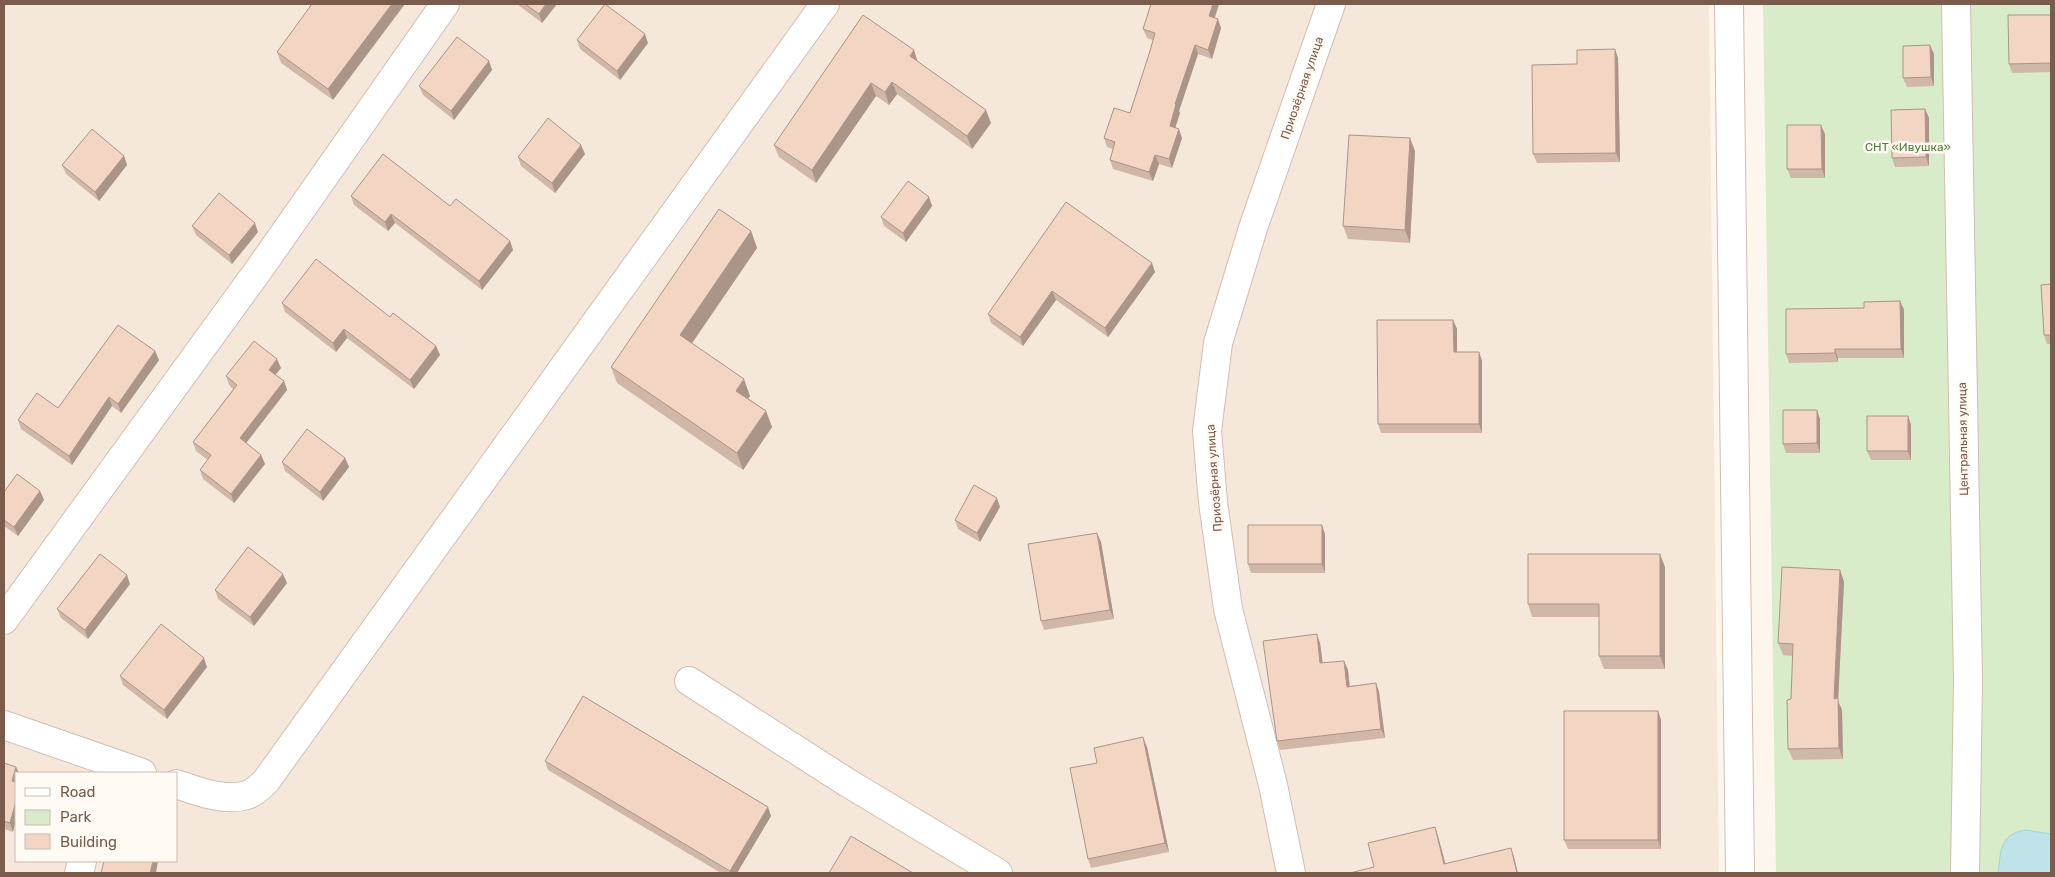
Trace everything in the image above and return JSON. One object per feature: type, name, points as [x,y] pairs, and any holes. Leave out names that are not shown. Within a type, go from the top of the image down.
[{"type":"street","points":[[4,620],[260,268],[444,4]]},
{"type":"street","points":[[178,785],[205,793],[230,797],[248,795],[266,781],[825,4]]},
{"type":"street","name":"Приозёрная улица","points":[[1291,873],[1273,785],[1228,609],[1214,502],[1208,431],[1218,343],[1254,225],[1331,4]]},
{"type":"street","points":[[1729,4],[1740,873]]},
{"type":"street","name":"Центральная улица","points":[[1956,4],[1968,680],[1965,873]]},
{"type":"street","points":[[689,681],[848,783],[998,873]]},
{"type":"street","points":[[4,725],[104,768],[134,772]]},
{"type":"shaded area","points":[[4,4],[1709,4],[1719,873],[4,873]]},
{"type":"green space","name":"СНТ «Ивушка»","points":[[1763,4],[2051,4],[2051,873],[1776,873]]},
{"type":"water","points":[[2025,830],[2051,834],[2051,873],[1998,873],[2001,851],[2006,840],[2016,832]]},
{"type":"building","points":[[312,4],[392,4],[328,89],[277,52]]},
{"type":"building","points":[[525,4],[546,4],[539,14]]},
{"type":"building","points":[[605,4],[645,34],[617,71],[577,40]]},
{"type":"building","points":[[1151,4],[1213,4],[1209,16],[1218,19],[1208,50],[1195,45],[1175,104],[1170,126],[1179,129],[1169,159],[1155,155],[1149,172],[1110,160],[1115,142],[1104,138],[1114,108],[1130,113],[1155,33],[1143,29]]},
{"type":"building","points":[[863,15],[914,50],[910,56],[986,110],[967,136],[892,82],[885,92],[871,83],[812,170],[774,145]]},
{"type":"building","points":[[2008,15],[2051,15],[2051,63],[2009,64]]},
{"type":"building","points":[[457,37],[489,61],[451,111],[419,86]]},
{"type":"building","points":[[1930,45],[1931,77],[1903,78],[1903,46]]},
{"type":"building","points":[[1615,49],[1616,153],[1533,154],[1532,65],[1577,64],[1577,50]]},
{"type":"building","points":[[1925,109],[1926,157],[1892,158],[1891,110]]},
{"type":"building","points":[[548,118],[581,145],[552,183],[518,157]]},
{"type":"building","points":[[1787,125],[1821,125],[1822,169],[1787,169]]},
{"type":"building","points":[[92,129],[124,156],[95,192],[62,165]]},
{"type":"building","points":[[1349,135],[1410,138],[1405,230],[1343,226]]},
{"type":"building","points":[[383,154],[450,206],[456,199],[510,241],[479,281],[391,214],[385,222],[351,196]]},
{"type":"building","points":[[908,181],[929,197],[903,233],[881,217]]},
{"type":"building","points":[[219,193],[255,223],[229,255],[192,226]]},
{"type":"building","points":[[1066,202],[1152,263],[1105,328],[1052,291],[1020,337],[988,314]]},
{"type":"building","points":[[719,209],[751,231],[680,335],[744,379],[736,391],[766,411],[737,453],[611,367]]},
{"type":"building","points":[[316,259],[390,317],[393,313],[436,346],[410,380],[344,329],[333,343],[282,303]]},
{"type":"building","points":[[2051,284],[2051,335],[2044,335],[2041,285]]},
{"type":"building","points":[[1900,301],[1901,349],[1835,349],[1835,353],[1786,354],[1786,309],[1864,308],[1864,302]]},
{"type":"building","points":[[1377,320],[1453,320],[1454,352],[1479,352],[1479,424],[1378,424]]},
{"type":"building","points":[[118,325],[155,351],[118,404],[109,397],[69,456],[18,420],[37,393],[58,408]]},
{"type":"building","points":[[254,341],[277,359],[269,370],[284,381],[240,438],[261,455],[231,494],[200,470],[211,455],[193,442],[237,385],[226,376]]},
{"type":"building","points":[[1783,410],[1817,410],[1817,443],[1783,444]]},
{"type":"building","points":[[1867,416],[1908,416],[1908,451],[1867,451]]},
{"type":"building","points":[[307,429],[345,458],[320,492],[282,462]]},
{"type":"building","points":[[17,474],[40,491],[14,527],[4,520],[4,492]]},
{"type":"building","points":[[974,485],[997,498],[977,533],[955,520]]},
{"type":"building","points":[[1248,525],[1322,525],[1322,564],[1248,564]]},
{"type":"building","points":[[1097,533],[1110,610],[1041,621],[1028,544]]},
{"type":"building","points":[[248,547],[283,574],[250,617],[215,590]]},
{"type":"building","points":[[100,554],[127,575],[85,630],[57,609]]},
{"type":"building","points":[[1528,554],[1660,554],[1660,656],[1599,656],[1599,604],[1528,604]]},
{"type":"building","points":[[1782,567],[1840,570],[1834,699],[1838,698],[1839,748],[1788,749],[1787,700],[1791,699],[1793,644],[1778,643]]},
{"type":"building","points":[[161,624],[204,658],[164,710],[120,676]]},
{"type":"building","points":[[1317,634],[1320,663],[1344,661],[1347,687],[1376,683],[1381,729],[1277,741],[1263,641]]},
{"type":"building","points":[[583,696],[768,807],[730,871],[545,761]]},
{"type":"building","points":[[1564,711],[1658,711],[1658,840],[1564,840]]},
{"type":"building","points":[[1143,737],[1165,843],[1088,859],[1070,768],[1097,763],[1094,748]]},
{"type":"building","points":[[4,763],[16,767],[12,781],[15,782],[15,805],[10,823],[4,821]]},
{"type":"building","points":[[1435,827],[1444,864],[1511,848],[1517,873],[1350,873],[1374,867],[1368,843]]},
{"type":"building","points":[[851,836],[913,873],[829,873]]},
{"type":"building","points":[[104,862],[153,862],[150,873],[101,873]]}]
